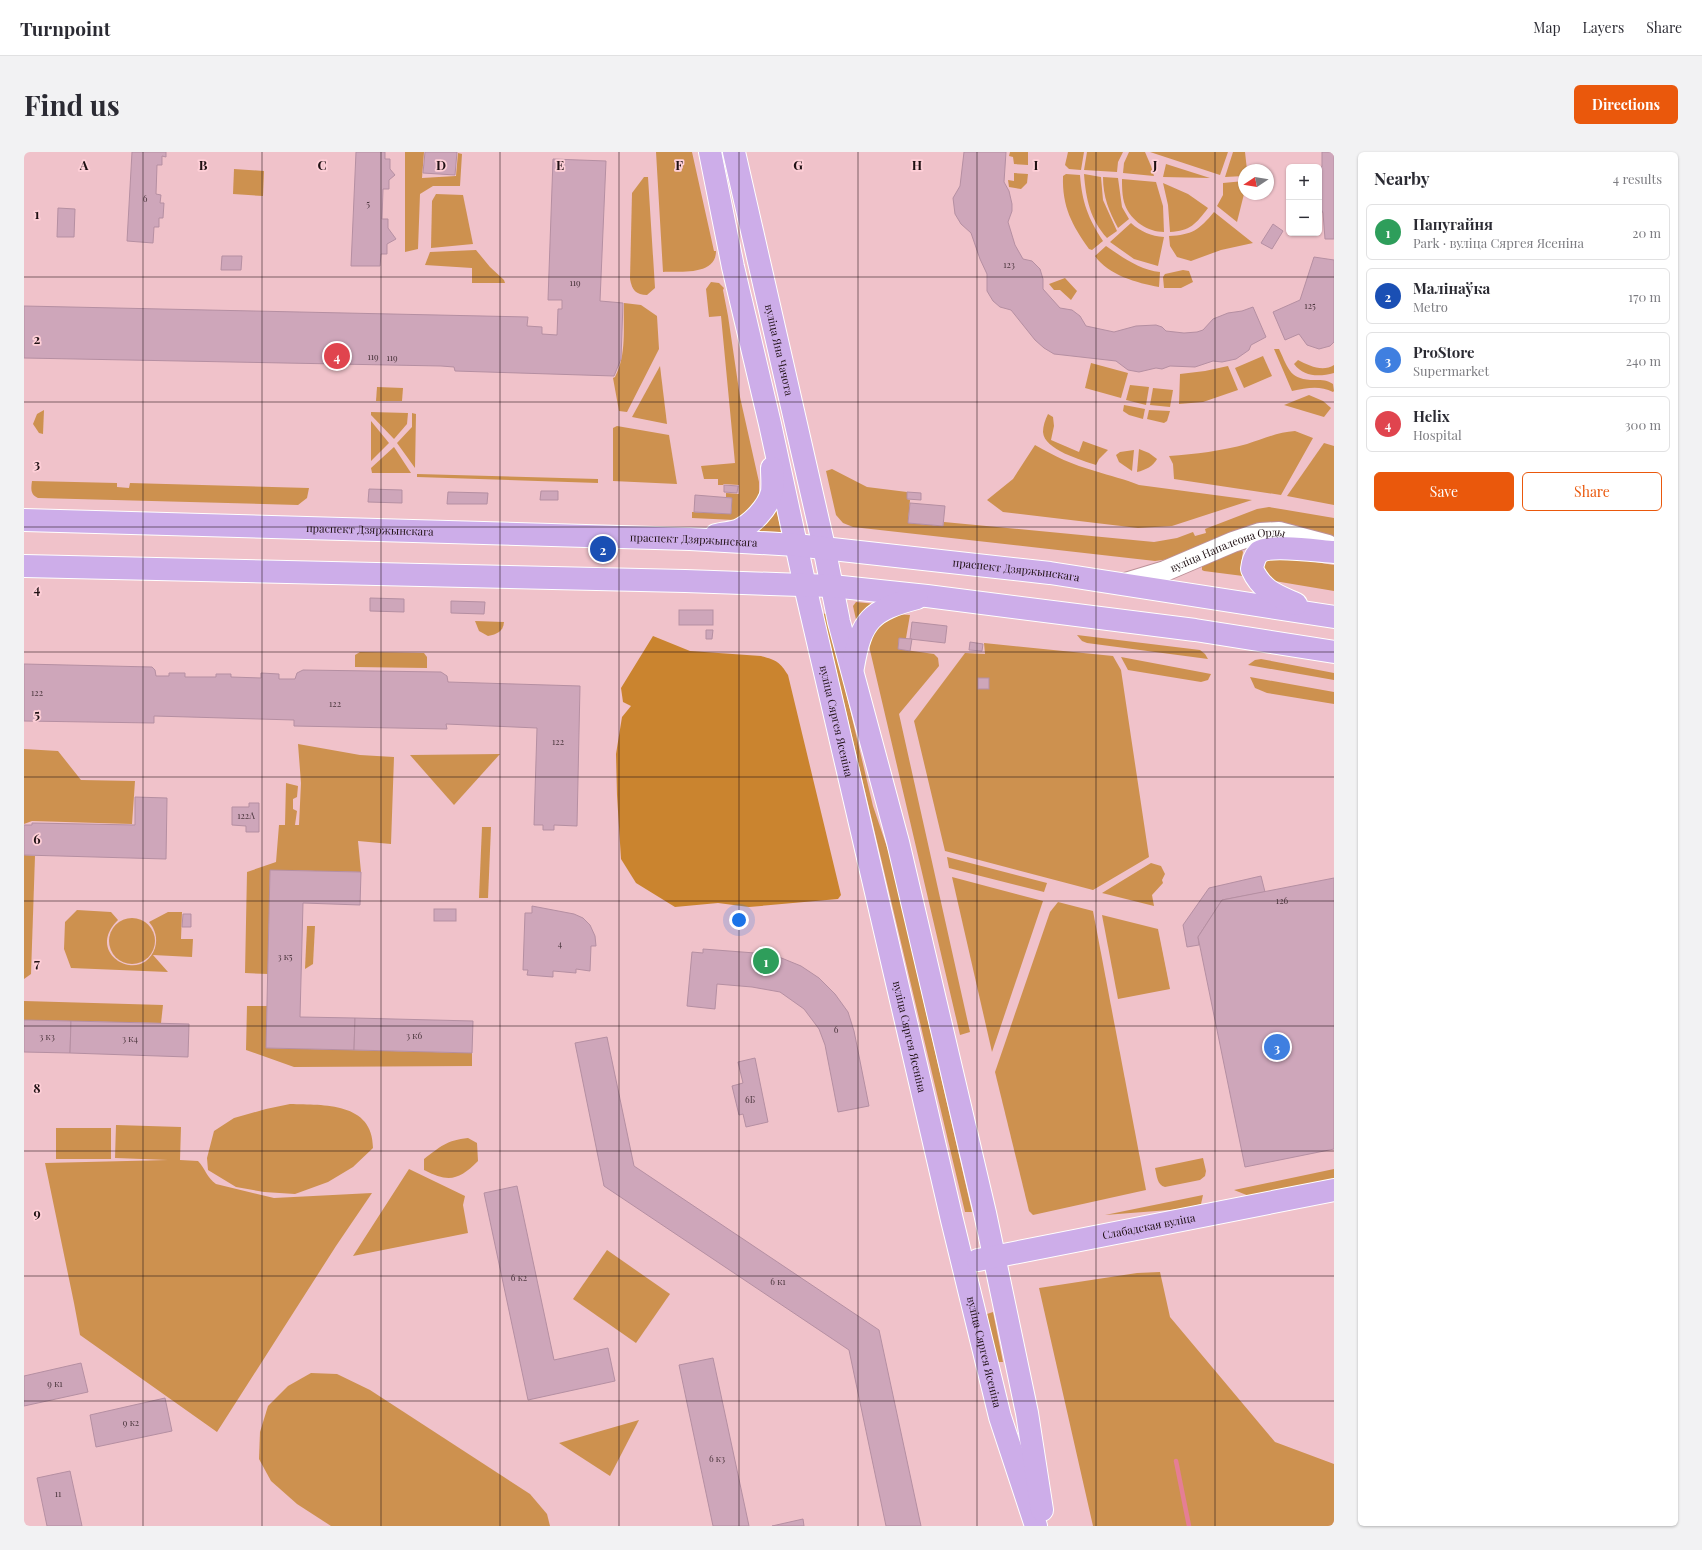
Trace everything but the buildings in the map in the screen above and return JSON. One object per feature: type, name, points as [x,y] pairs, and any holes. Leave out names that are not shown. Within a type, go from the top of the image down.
[{"type":"main road","points":[[710,152],[733,267],[770,424],[796,545]]},
{"type":"main road","name":"вуліца Яна Чачота","points":[[734,152],[824,547]]},
{"type":"main road","points":[[690,539],[736,531],[747,526],[768,502],[773,484],[770,424]]},
{"type":"main road","name":"праспект Дзяржынскага","points":[[24,520],[690,539],[824,547],[1050,573],[1328,616]]},
{"type":"main road","name":"вуліца Сяргея Ясеніна","points":[[796,545],[1000,1417],[1036,1526]]},
{"type":"main road","points":[[824,547],[853,672],[898,842],[984,1213],[1027,1412],[1044,1526]]},
{"type":"main road","points":[[1328,616],[1274,594],[1261,585],[1252,569],[1253,561],[1261,551],[1276,548],[1334,552]]},
{"type":"main road","points":[[24,566],[685,581],[832,586],[927,596],[1195,630],[1334,652]]},
{"type":"main road","points":[[853,672],[861,634],[873,617],[894,605],[927,596]]},
{"type":"main road","name":"Слабадская вуліца","points":[[963,1263],[1334,1190]]},
{"type":"street","name":"вуліца Напалеона Орды","points":[[1122,584],[1165,570],[1260,533],[1279,532],[1334,546]]},
{"type":"shaded area","points":[[405,152],[424,152],[422,178],[456,176],[458,153],[462,154],[460,186],[433,186],[420,194],[418,249],[405,252]]},
{"type":"shaded area","points":[[656,152],[692,152],[714,251],[716,251],[714,259],[710,265],[704,268],[687,272],[663,272]]},
{"type":"shaded area","points":[[1010,152],[1028,152],[1028,165],[1014,164],[1013,157],[1009,156]]},
{"type":"shaded area","points":[[1068,152],[1084,152],[1081,170],[1069,169],[1065,165]]},
{"type":"shaded area","points":[[1087,152],[1123,152],[1118,162],[1117,172],[1084,170]]},
{"type":"shaded area","points":[[1129,152],[1145,152],[1154,176],[1123,173],[1124,163]]},
{"type":"shaded area","points":[[1150,152],[1228,152],[1220,175]]},
{"type":"shaded area","points":[[1233,152],[1245,152],[1246,164],[1238,164],[1238,176],[1225,177]]},
{"type":"shaded area","points":[[1166,164],[1210,178],[1163,177]]},
{"type":"shaded area","points":[[234,169],[264,171],[263,196],[233,194]]},
{"type":"shaded area","points":[[1014,173],[1028,174],[1027,183],[1021,189],[1009,187],[1008,180],[1014,181]]},
{"type":"shaded area","points":[[1066,174],[1080,175],[1084,202],[1093,225],[1103,241],[1092,250],[1089,249],[1083,240],[1069,215],[1063,187],[1063,176]]},
{"type":"shaded area","points":[[1084,174],[1101,177],[1103,200],[1117,231],[1107,238],[1097,224],[1090,208]]},
{"type":"shaded area","points":[[644,177],[648,177],[655,288],[647,295],[637,293],[632,286],[630,279],[632,193]]},
{"type":"shaded area","points":[[1103,177],[1118,178],[1122,207],[1129,219],[1118,228],[1107,204]]},
{"type":"shaded area","points":[[1122,179],[1156,182],[1163,206],[1164,232],[1146,228],[1131,216],[1124,202]]},
{"type":"shaded area","points":[[1238,182],[1238,200],[1242,200],[1237,222],[1217,206],[1223,195],[1223,183]]},
{"type":"shaded area","points":[[1163,183],[1188,194],[1208,208],[1192,226],[1183,230],[1170,232],[1168,205]]},
{"type":"shaded area","points":[[436,194],[463,195],[473,244],[431,248],[432,201]]},
{"type":"shaded area","points":[[1214,212],[1253,243],[1221,250],[1191,261],[1177,257],[1170,246],[1169,236],[1189,233],[1204,223]]},
{"type":"shaded area","points":[[1131,223],[1146,233],[1164,237],[1158,266],[1134,259],[1110,242]]},
{"type":"shaded area","points":[[1106,246],[1138,266],[1160,272],[1159,287],[1124,277],[1107,268],[1095,256]]},
{"type":"shaded area","points":[[476,250],[490,267],[504,280],[505,283],[472,283],[472,268],[425,265],[430,252]]},
{"type":"shaded area","points":[[1183,270],[1189,271],[1193,282],[1181,288],[1164,288],[1163,277],[1165,274]]},
{"type":"shaded area","points":[[1065,278],[1077,291],[1071,300],[1060,290],[1054,290],[1049,284]]},
{"type":"shaded area","points":[[711,282],[719,283],[724,288],[723,290],[740,397],[759,482],[759,494],[754,506],[735,520],[692,518],[692,512],[731,514],[732,498],[726,497],[726,493],[739,494],[739,485],[718,485],[718,479],[704,479],[701,466],[735,463],[721,316],[709,317],[706,289]]},
{"type":"shaded area","points":[[624,303],[641,305],[657,316],[659,349],[627,412],[619,411],[613,378],[615,377],[619,368],[623,350]]},
{"type":"shaded area","points":[[1274,349],[1279,349],[1288,368],[1295,376],[1307,380],[1323,380],[1329,382],[1333,384],[1334,391],[1333,392],[1323,388],[1313,388],[1292,391]]},
{"type":"shaded area","points":[[1263,356],[1272,376],[1244,388],[1235,368]]},
{"type":"shaded area","points":[[1298,360],[1311,366],[1321,368],[1334,365],[1334,373],[1323,375],[1307,374],[1294,364]]},
{"type":"shaded area","points":[[1091,363],[1128,373],[1121,398],[1085,388]]},
{"type":"shaded area","points":[[660,366],[667,424],[632,417]]},
{"type":"shaded area","points":[[1228,366],[1238,390],[1203,402],[1179,404],[1180,374]]},
{"type":"shaded area","points":[[1130,385],[1149,387],[1146,405],[1126,400]]},
{"type":"shaded area","points":[[377,387],[403,388],[402,401],[376,401]]},
{"type":"shaded area","points":[[1153,388],[1173,390],[1170,407],[1150,405]]},
{"type":"shaded area","points":[[1309,395],[1323,401],[1331,408],[1324,417],[1284,405]]},
{"type":"shaded area","points":[[1124,405],[1145,409],[1143,419],[1129,415],[1123,411]]},
{"type":"shaded area","points":[[44,410],[43,434],[39,433],[33,424],[37,414]]},
{"type":"shaded area","points":[[1149,410],[1170,411],[1167,421],[1164,423],[1147,419]]},
{"type":"shaded area","points":[[371,412],[408,413],[407,424],[394,439],[371,415]]},
{"type":"shaded area","points":[[412,413],[416,414],[415,468],[397,443],[412,427]]},
{"type":"shaded area","points":[[1048,414],[1053,417],[1054,426],[1051,440],[1079,452],[1083,441],[1108,450],[1099,459],[1096,465],[1073,457],[1050,444],[1045,438],[1043,432],[1044,423]]},
{"type":"shaded area","points":[[371,421],[389,443],[371,461]]},
{"type":"shaded area","points":[[617,426],[669,435],[677,484],[613,481],[613,428]]},
{"type":"shaded area","points":[[1295,431],[1313,438],[1281,495],[1174,479],[1173,464],[1169,456],[1228,449],[1277,434]]},
{"type":"shaded area","points":[[1324,443],[1334,446],[1334,505],[1287,496]]},
{"type":"shaded area","points":[[1035,445],[1071,463],[1139,485],[1252,500],[1172,526],[1138,528],[1003,512],[987,500],[1013,479]]},
{"type":"shaded area","points":[[394,447],[411,473],[372,473],[371,468]]},
{"type":"shaded area","points":[[1139,449],[1149,453],[1157,459],[1149,467],[1137,472]]},
{"type":"shaded area","points":[[1134,450],[1132,471],[1119,462],[1116,455],[1120,452]]},
{"type":"shaded area","points":[[832,469],[867,487],[907,492],[907,499],[910,500],[908,523],[943,526],[944,522],[1154,542],[1177,538],[1193,532],[1195,536],[1206,533],[1205,529],[1257,509],[1269,507],[1334,518],[1334,537],[1280,527],[1170,559],[1155,561],[853,527],[843,523],[836,515],[826,471]]},
{"type":"shaded area","points":[[417,474],[598,479],[598,483],[417,477]]},
{"type":"shaded area","points":[[32,481],[117,483],[117,487],[129,488],[130,483],[309,488],[307,498],[298,505],[38,498],[32,493]]},
{"type":"shaded area","points":[[776,507],[781,532],[755,531]]},
{"type":"shaded area","points":[[1241,549],[1243,552],[1241,564],[1243,576],[1202,570],[1202,565]]},
{"type":"shaded area","points":[[1278,556],[1334,565],[1334,591],[1269,580],[1257,562]]},
{"type":"shaded area","points":[[856,602],[876,604],[857,624],[853,606]]},
{"type":"shaded area","points":[[827,613],[873,806],[890,856],[972,1212],[965,1212],[823,614]]},
{"type":"shaded area","points":[[893,614],[910,615],[906,638],[899,638],[898,649],[934,654],[938,658],[939,666],[899,714],[970,1032],[960,1035],[869,646],[872,630]]},
{"type":"shaded area","points":[[475,621],[504,622],[499,632],[488,636],[479,631]]},
{"type":"shaded area","points":[[1077,635],[1200,650],[1208,659],[1087,643],[1082,641]]},
{"type":"shaded area","points":[[653,636],[690,651],[761,656],[780,664],[788,675],[841,895],[838,899],[749,907],[718,903],[675,907],[636,883],[621,859],[616,754],[622,717],[631,706],[623,702],[621,688]]},
{"type":"shaded area","points":[[984,643],[1113,656],[1121,670],[1149,857],[1093,890],[945,851],[914,721],[965,653],[985,654]]},
{"type":"shaded area","points":[[360,652],[424,653],[427,657],[427,668],[355,667],[355,655]]},
{"type":"shaded area","points":[[1121,657],[1211,674],[1208,680],[1201,682],[1128,670]]},
{"type":"shaded area","points":[[1261,659],[1334,673],[1334,680],[1248,665],[1255,660]]},
{"type":"shaded area","points":[[1250,677],[1334,692],[1334,704],[1267,693],[1255,688]]},
{"type":"shaded area","points":[[298,744],[360,755],[394,757],[391,844],[358,841],[361,872],[270,870],[268,974],[245,973],[247,872],[276,862],[279,825],[285,825],[286,783],[298,786],[297,797],[293,799],[293,809],[297,811],[295,825],[299,825],[301,783]]},
{"type":"shaded area","points":[[24,749],[58,751],[81,780],[135,781],[132,824],[32,821],[24,824]]},
{"type":"shaded area","points":[[500,754],[454,805],[410,755]]},
{"type":"shaded area","points":[[482,827],[491,827],[488,898],[479,898]]},
{"type":"shaded area","points":[[24,855],[35,856],[31,974],[24,979]]},
{"type":"shaded area","points":[[947,857],[1047,883],[1044,892],[949,868]]},
{"type":"shaded area","points":[[1151,863],[1161,866],[1165,874],[1162,880],[1163,883],[1152,895],[1154,906],[1102,893]]},
{"type":"shaded area","points":[[952,877],[1043,901],[992,1052]]},
{"type":"shaded area","points":[[1058,902],[1093,911],[1146,1190],[1033,1215],[1029,1211],[995,1072],[1050,912]]},
{"type":"shaded area","points":[[77,910],[111,912],[118,920],[109,933],[107,944],[111,954],[118,961],[128,965],[139,964],[148,959],[155,948],[155,934],[149,922],[168,912],[182,912],[181,939],[193,939],[192,957],[153,955],[168,972],[71,968],[64,949],[65,922]]},
{"type":"shaded area","points":[[1102,915],[1158,929],[1170,989],[1118,999]]},
{"type":"shaded area","points":[[137,918],[149,924],[154,932],[154,950],[149,958],[141,963],[127,964],[115,958],[110,950],[109,936],[115,924],[123,919]]},
{"type":"shaded area","points":[[307,926],[315,926],[313,964],[305,969]]},
{"type":"shaded area","points":[[24,1001],[163,1005],[161,1023],[24,1020]]},
{"type":"shaded area","points":[[247,1006],[267,1006],[266,1048],[472,1053],[472,1066],[294,1067],[246,1050]]},
{"type":"shaded area","points":[[290,1104],[331,1106],[356,1114],[365,1122],[371,1133],[373,1148],[353,1167],[328,1182],[295,1194],[264,1192],[236,1187],[208,1170],[207,1158],[214,1131],[234,1118]]},
{"type":"shaded area","points":[[116,1125],[181,1127],[180,1160],[198,1161],[210,1179],[216,1184],[274,1198],[372,1193],[336,1246],[217,1432],[80,1335],[45,1163],[168,1160],[115,1158]]},
{"type":"shaded area","points":[[56,1128],[111,1128],[111,1159],[56,1159]]},
{"type":"shaded area","points":[[468,1138],[477,1143],[478,1161],[465,1172],[453,1178],[447,1178],[440,1177],[424,1170],[424,1159],[435,1151],[449,1142]]},
{"type":"shaded area","points":[[1203,1158],[1206,1171],[1205,1176],[1200,1180],[1165,1187],[1160,1184],[1155,1168]]},
{"type":"shaded area","points":[[409,1169],[465,1196],[463,1205],[468,1233],[353,1256]]},
{"type":"shaded area","points":[[1334,1169],[1334,1179],[1249,1196],[1234,1190]]},
{"type":"shaded area","points":[[1203,1195],[1201,1204],[1182,1209],[1105,1215]]},
{"type":"shaded area","points":[[607,1250],[670,1294],[636,1343],[573,1299]]},
{"type":"shaded area","points":[[1160,1272],[1170,1317],[1275,1442],[1334,1464],[1334,1526],[1093,1526],[1039,1288],[1137,1273]]},
{"type":"shaded area","points":[[993,1312],[1003,1362],[997,1362],[987,1314]]},
{"type":"shaded area","points":[[311,1373],[337,1374],[370,1390],[530,1494],[547,1514],[550,1526],[331,1526],[297,1504],[271,1481],[259,1459],[260,1432],[268,1406],[288,1386]]},
{"type":"shaded area","points":[[639,1420],[610,1476],[559,1443]]},
{"type":"waterway","points":[[1176,1461],[1189,1526]]},
{"type":"place","name":"Helix","points":[[337,356]]},
{"type":"place","name":"Малінаўка","points":[[603,549]]},
{"type":"place","name":"Папугайня","points":[[766,961]]},
{"type":"place","name":"ProStore","points":[[1277,1047]]}]
